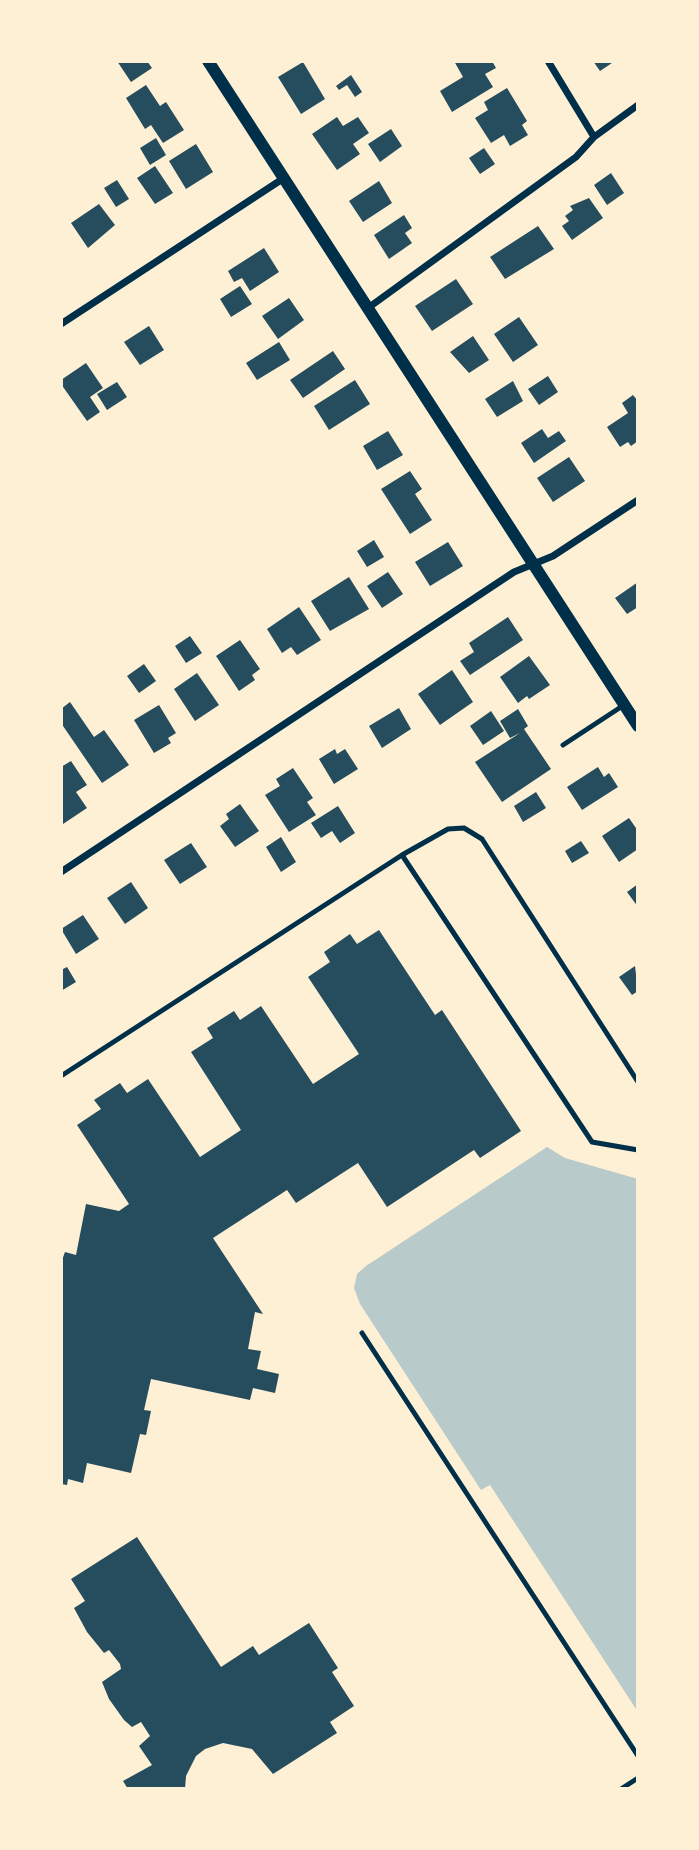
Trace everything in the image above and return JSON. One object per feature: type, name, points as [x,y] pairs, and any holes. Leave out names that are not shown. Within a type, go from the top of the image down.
[{"type":"street","points":[[208,61],[638,726]]},
{"type":"street","points":[[548,61],[594,137]]},
{"type":"street","points":[[368,308],[576,157],[594,137],[638,105]]},
{"type":"street","points":[[61,324],[284,178]]},
{"type":"street","points":[[61,872],[514,572],[553,556],[638,500]]},
{"type":"lane","points":[[564,745],[624,705]]},
{"type":"lane","points":[[61,1076],[402,855],[448,829],[464,828],[482,839],[638,1082]]},
{"type":"lane","points":[[402,855],[592,1142],[638,1150]]},
{"type":"lane","points":[[362,1333],[638,1756]]},
{"type":"lane","points":[[621,1789],[638,1778]]},
{"type":"shaded area","points":[[547,1147],[565,1158],[638,1179],[638,1712],[490,1485],[481,1490],[360,1304],[354,1288],[357,1274],[366,1266]]},
{"type":"building","points":[[117,61],[147,61],[152,68],[131,82]]},
{"type":"building","points":[[454,61],[492,61],[496,68],[485,74],[493,87],[452,112],[440,91],[463,77]]},
{"type":"building","points":[[593,61],[615,61],[600,71]]},
{"type":"building","points":[[303,62],[325,99],[301,114],[278,77]]},
{"type":"building","points":[[351,75],[362,92],[355,97],[347,85],[339,90],[336,86]]},
{"type":"building","points":[[146,85],[160,106],[166,102],[184,130],[163,143],[151,125],[145,129],[126,98]]},
{"type":"building","points":[[507,88],[527,121],[522,125],[528,135],[510,146],[504,135],[491,143],[475,118],[488,110],[484,102]]},
{"type":"building","points":[[337,117],[343,126],[358,117],[369,133],[353,144],[360,154],[337,170],[312,134]]},
{"type":"building","points":[[391,129],[402,146],[380,162],[368,144]]},
{"type":"building","points":[[156,138],[166,155],[150,165],[140,148]]},
{"type":"building","points":[[196,144],[213,172],[186,189],[169,161]]},
{"type":"building","points":[[484,148],[495,164],[480,174],[469,158]]},
{"type":"building","points":[[155,166],[173,193],[155,204],[137,178]]},
{"type":"building","points":[[611,173],[624,193],[607,205],[594,185]]},
{"type":"building","points":[[117,180],[129,199],[116,207],[104,188]]},
{"type":"building","points":[[379,181],[392,203],[363,222],[349,201]]},
{"type":"building","points":[[589,198],[603,218],[572,240],[562,226],[569,221],[565,216],[573,210],[570,206]]},
{"type":"building","points":[[99,204],[115,225],[88,248],[71,223]]},
{"type":"building","points":[[404,215],[412,228],[405,233],[412,243],[389,259],[374,235]]},
{"type":"building","points":[[538,226],[554,249],[505,279],[490,257]]},
{"type":"building","points":[[264,248],[279,272],[250,291],[242,278],[234,282],[228,271]]},
{"type":"building","points":[[456,279],[473,304],[432,331],[415,306]]},
{"type":"building","points":[[240,286],[252,304],[231,317],[220,299]]},
{"type":"building","points":[[289,298],[304,320],[278,339],[262,316]]},
{"type":"building","points":[[519,317],[538,345],[513,362],[494,334]]},
{"type":"building","points":[[149,326],[164,350],[140,365],[124,342]]},
{"type":"building","points":[[473,336],[489,360],[469,373],[450,352]]},
{"type":"building","points":[[279,342],[290,360],[257,380],[246,363]]},
{"type":"building","points":[[333,351],[345,369],[303,398],[290,380]]},
{"type":"building","points":[[86,363],[103,388],[90,397],[100,412],[87,421],[61,384],[61,380]]},
{"type":"building","points":[[548,376],[558,392],[539,405],[528,389]]},
{"type":"building","points":[[355,380],[370,404],[329,430],[314,406]]},
{"type":"building","points":[[513,381],[523,401],[497,417],[485,399]]},
{"type":"building","points":[[117,382],[127,397],[107,410],[97,394]]},
{"type":"building","points":[[633,395],[638,401],[638,441],[631,446],[628,442],[620,447],[607,427],[628,413],[622,403]]},
{"type":"building","points":[[542,429],[548,438],[559,431],[566,441],[534,463],[521,443]]},
{"type":"building","points":[[388,431],[403,455],[377,470],[363,446]]},
{"type":"building","points":[[569,457],[585,481],[553,502],[537,478]]},
{"type":"building","points":[[410,471],[422,489],[415,494],[432,520],[410,534],[381,489]]},
{"type":"building","points":[[374,540],[384,557],[367,567],[357,551]]},
{"type":"building","points":[[448,542],[463,566],[430,586],[415,562]]},
{"type":"building","points":[[388,572],[403,594],[382,608],[367,586]]},
{"type":"building","points":[[349,577],[369,609],[330,631],[311,601]]},
{"type":"building","points":[[638,582],[638,607],[627,614],[615,598]]},
{"type":"building","points":[[299,607],[321,640],[297,655],[291,647],[282,653],[267,629]]},
{"type":"building","points":[[508,617],[523,640],[470,675],[460,661],[474,652],[469,643]]},
{"type":"building","points":[[190,636],[202,653],[186,663],[175,646]]},
{"type":"building","points":[[240,640],[260,669],[252,675],[255,680],[239,691],[216,656]]},
{"type":"building","points":[[529,656],[550,685],[518,703],[500,677]]},
{"type":"building","points":[[144,664],[156,681],[139,693],[127,676]]},
{"type":"building","points":[[452,670],[473,702],[440,725],[418,694]]},
{"type":"building","points":[[197,673],[219,705],[195,721],[174,689]]},
{"type":"building","points":[[70,702],[94,737],[104,730],[129,765],[102,783],[61,723],[61,709]]},
{"type":"building","points":[[159,705],[176,733],[168,738],[171,743],[154,753],[134,720]]},
{"type":"building","points":[[399,708],[411,729],[382,748],[369,726]]},
{"type":"building","points":[[518,709],[528,726],[524,729],[551,769],[502,802],[475,762],[520,733],[510,738],[500,721]]},
{"type":"building","points":[[491,711],[504,731],[483,745],[470,726]]},
{"type":"building","points":[[335,749],[337,754],[345,749],[358,769],[334,784],[319,759]]},
{"type":"building","points":[[71,761],[87,785],[76,792],[87,808],[63,824],[61,767]]},
{"type":"building","points":[[598,767],[604,777],[609,773],[618,787],[582,810],[567,787]]},
{"type":"building","points":[[293,768],[313,798],[307,802],[316,815],[289,832],[265,795],[280,786],[276,779]]},
{"type":"building","points":[[536,792],[546,808],[523,822],[514,806]]},
{"type":"building","points":[[240,804],[259,831],[235,847],[220,826],[229,819],[226,814]]},
{"type":"building","points":[[338,806],[355,833],[340,843],[332,831],[321,838],[311,823]]},
{"type":"building","points":[[629,818],[638,831],[638,849],[619,862],[602,836]]},
{"type":"building","points":[[281,837],[296,862],[281,872],[266,847]]},
{"type":"building","points":[[581,841],[589,853],[572,863],[565,851]]},
{"type":"building","points":[[191,843],[207,867],[180,884],[164,860]]},
{"type":"building","points":[[131,882],[148,908],[125,924],[107,898]]},
{"type":"building","points":[[638,884],[638,907],[627,892]]},
{"type":"building","points":[[83,915],[99,939],[76,954],[61,929]]},
{"type":"building","points":[[379,930],[435,1015],[442,1010],[521,1131],[480,1158],[474,1150],[387,1207],[358,1163],[296,1203],[287,1190],[213,1238],[263,1314],[255,1312],[248,1349],[261,1351],[257,1369],[279,1374],[275,1393],[253,1388],[250,1400],[151,1379],[144,1410],[151,1411],[146,1435],[140,1434],[131,1473],[87,1463],[83,1483],[68,1479],[67,1485],[61,1484],[61,1263],[65,1252],[76,1255],[86,1204],[119,1211],[129,1204],[77,1125],[101,1109],[94,1100],[120,1083],[127,1093],[148,1079],[200,1157],[241,1130],[191,1052],[213,1038],[207,1028],[234,1011],[240,1020],[261,1006],[313,1084],[359,1054],[308,977],[330,962],[324,952],[350,934],[357,944]]},
{"type":"building","points":[[635,966],[638,991],[632,995],[619,977]]},
{"type":"building","points":[[67,967],[76,982],[61,991],[61,970]]},
{"type":"building","points":[[137,1537],[221,1667],[253,1646],[259,1655],[309,1623],[338,1668],[332,1672],[354,1706],[330,1722],[337,1733],[273,1774],[252,1749],[223,1743],[205,1749],[196,1756],[186,1776],[185,1789],[128,1789],[123,1781],[152,1765],[139,1746],[150,1736],[141,1722],[132,1727],[124,1720],[109,1699],[102,1682],[121,1669],[120,1664],[109,1650],[104,1653],[87,1632],[74,1608],[85,1601],[71,1579]]}]
